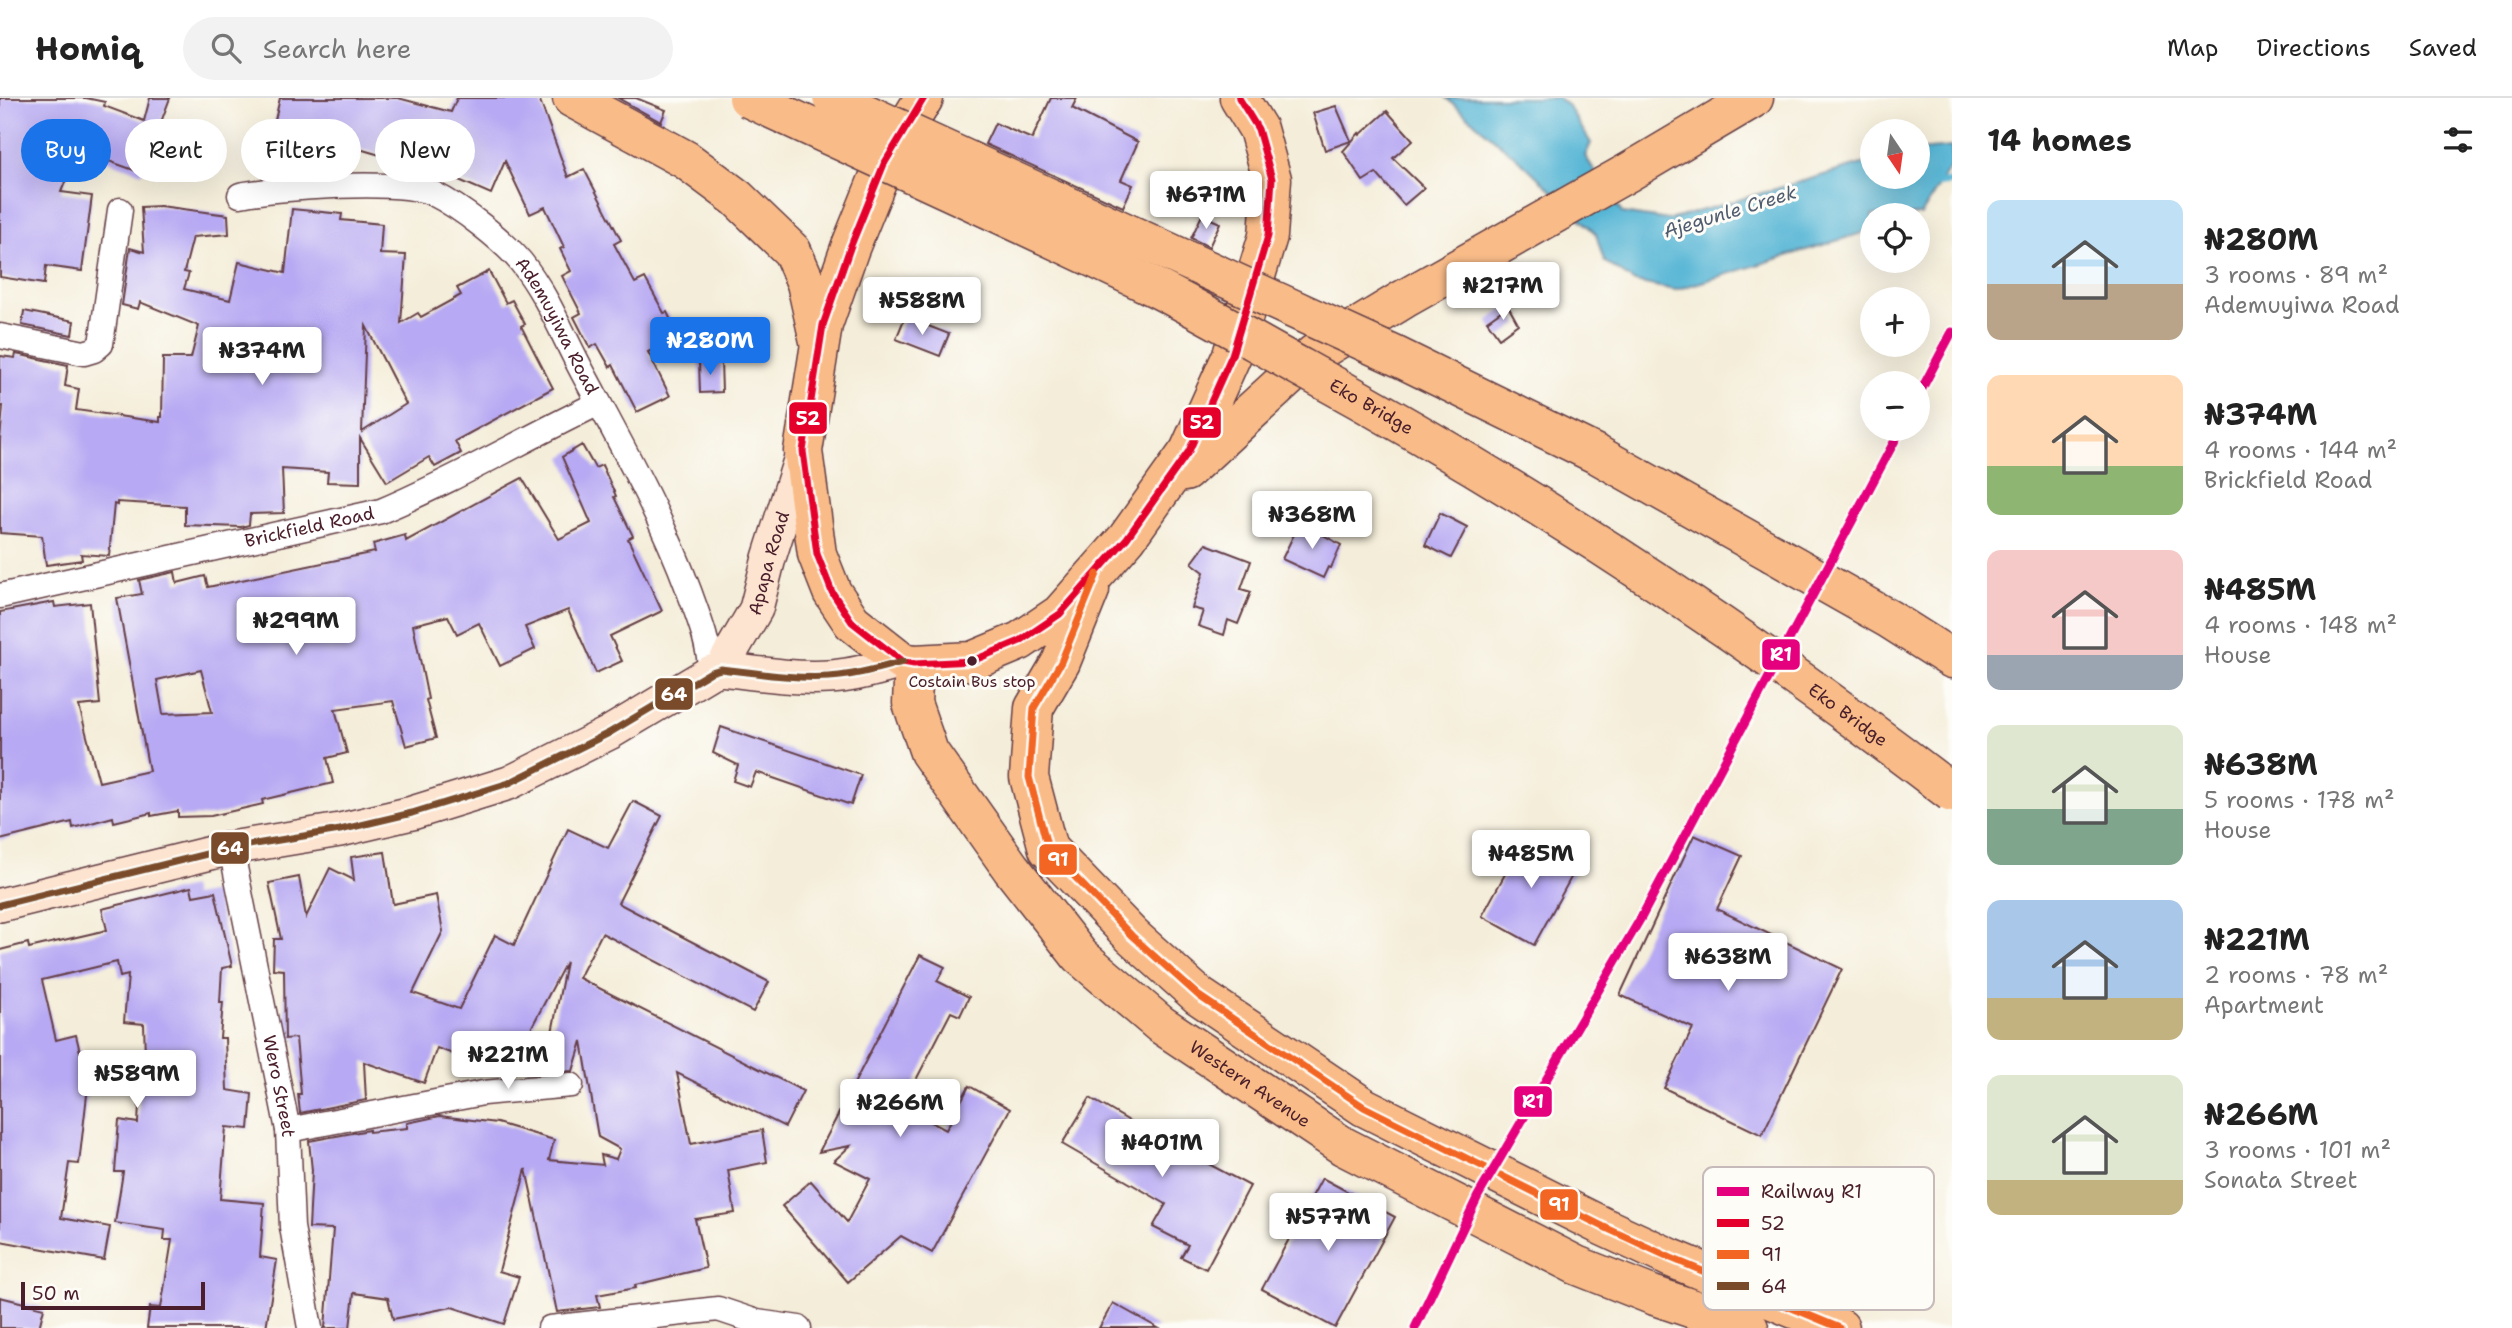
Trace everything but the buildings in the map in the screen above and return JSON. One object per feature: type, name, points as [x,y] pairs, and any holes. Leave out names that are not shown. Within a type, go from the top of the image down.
[{"type":"main road","points":[[572,98],[686,160],[737,198],[792,251],[806,283],[819,341]]},
{"type":"main road","name":"Eko Bridge","points":[[748,98],[1157,288],[1373,407],[1519,493],[1705,616],[1867,727],[1952,793]]},
{"type":"main road","points":[[832,98],[1384,350],[1598,455],[1877,612],[1952,659]]},
{"type":"main road","points":[[924,98],[884,164],[850,248],[819,341],[803,451],[817,554],[832,592],[852,622],[908,663],[972,661],[1020,641],[1060,614],[1126,538],[1189,451],[1232,355],[1268,236],[1272,178],[1258,129],[1239,98]]},
{"type":"main road","points":[[1152,501],[1314,354],[1404,299],[1754,98]]},
{"type":"main road","points":[[1097,574],[1061,662],[1034,708],[1029,777],[1048,849],[1132,936],[1199,996],[1364,1107],[1604,1227],[1703,1269]]},
{"type":"main road","name":"Western Avenue","points":[[908,663],[912,703],[929,752],[1011,868],[1080,956],[1160,1024],[1343,1146],[1576,1265],[1652,1295],[1749,1328]]},
{"type":"main road","points":[[1798,1310],[1840,1328]]},
{"type":"street","name":"Ademuyiwa Road","points":[[240,195],[269,189],[385,186],[431,192],[486,230],[520,261],[540,292],[639,479],[677,560],[716,671]]},
{"type":"street","points":[[0,336],[84,352],[94,350],[102,344],[120,210]]},
{"type":"street","name":"Brickfield Road","points":[[0,596],[381,511],[419,495],[599,403]]},
{"type":"street","name":"Apapa Road","points":[[0,905],[231,848],[340,830],[412,813],[509,783],[609,733],[716,671],[756,609],[803,451]]},
{"type":"street","points":[[716,671],[806,678],[831,677],[908,663]]},
{"type":"street","name":"Wero Street","points":[[231,848],[288,1130],[292,1227],[310,1328]]},
{"type":"street","points":[[288,1130],[483,1093],[571,1085]]},
{"type":"street","points":[[550,1328],[718,1309],[757,1322],[799,1328]]},
{"type":"water","points":[[1446,98],[1558,98],[1568,106],[1591,143],[1585,156],[1622,213],[1669,220],[1860,164],[1860,189],[1930,189],[1930,149],[1952,147],[1952,164],[1928,203],[1860,203],[1860,234],[1675,290],[1635,282],[1604,261],[1596,234],[1526,166]]},
{"type":"waterway","name":"Ajegunle Creek","points":[[1932,184],[1952,182]]},
{"type":"rail line","name":"R1","points":[[1930,373],[1952,332]]},
{"type":"rail line","name":"R1","points":[[1415,1328],[1478,1196],[1642,916],[1895,441]]},
{"type":"transit line","name":"52","points":[[924,98],[884,164],[823,325],[803,451],[817,554],[832,592],[852,622],[903,662],[914,664],[972,661],[1020,641],[1060,614],[1127,538],[1189,451],[1232,355],[1268,236],[1272,179],[1258,129],[1239,98]]},
{"type":"transit line","name":"91","points":[[1097,574],[1061,662],[1034,708],[1029,777],[1048,849],[1132,936],[1199,996],[1364,1107],[1604,1227],[1703,1271]]},
{"type":"transit line","name":"64","points":[[0,905],[231,848],[340,830],[412,813],[509,783],[609,733],[711,672],[721,669],[829,677],[903,662]]},
{"type":"transit line","name":"91","points":[[1797,1310],[1840,1328]]},
{"type":"place","name":"Costain Bus stop","points":[[972,661]]}]
